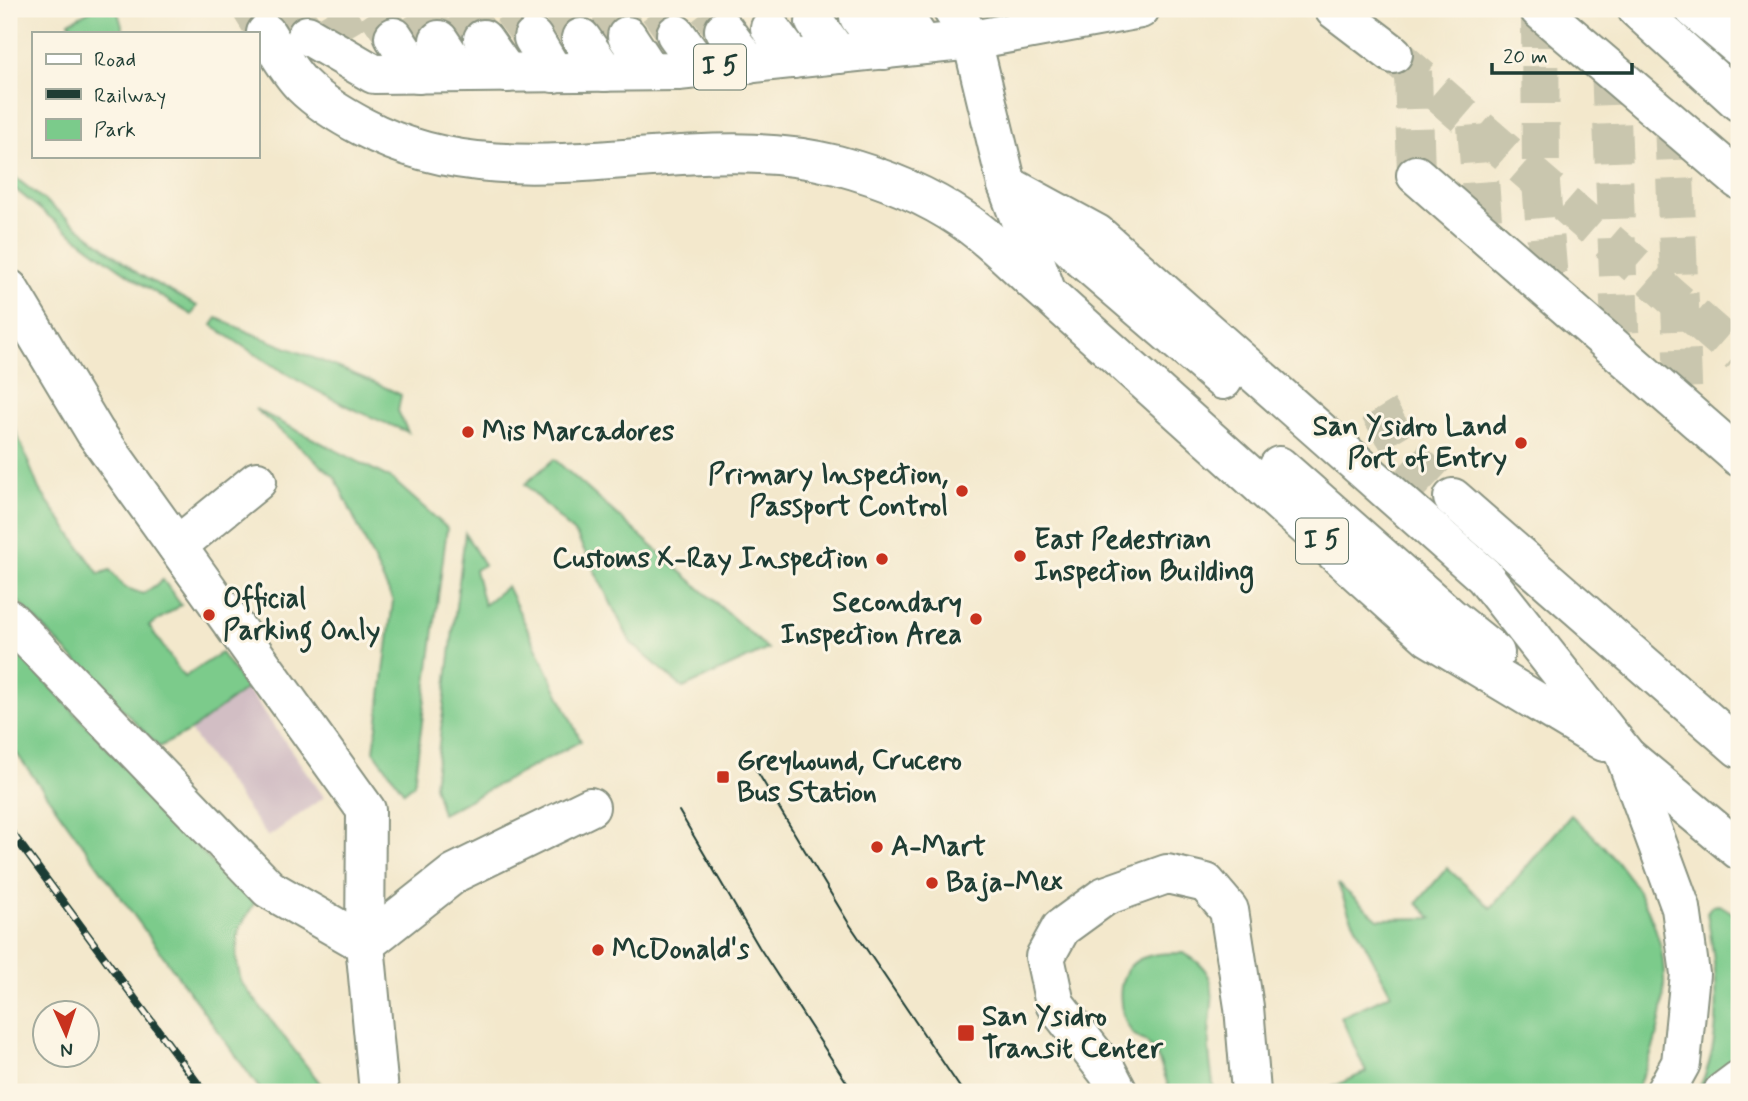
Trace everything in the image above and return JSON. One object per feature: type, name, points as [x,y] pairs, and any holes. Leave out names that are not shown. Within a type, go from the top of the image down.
[{"type":"main road","name":"I 5","points":[[952,9],[972,40],[1007,185],[1047,293],[1429,637],[1623,753]]},
{"type":"main road","points":[[1334,9],[1393,54]]},
{"type":"main road","points":[[1539,9],[1739,180]]},
{"type":"main road","points":[[1694,9],[1739,47]]},
{"type":"main road","name":"I 5","points":[[374,74],[701,69],[972,40],[1010,21],[1121,11]]},
{"type":"main road","points":[[1650,11],[1739,102]]},
{"type":"main road","points":[[901,12],[923,45]]},
{"type":"main road","points":[[859,17],[884,50]]},
{"type":"main road","points":[[815,22],[838,54]]},
{"type":"main road","name":"I 5","points":[[770,28],[793,59]]},
{"type":"main road","name":"I 5","points":[[724,30],[749,64]]},
{"type":"main road","points":[[266,33],[302,85],[341,116],[380,136],[430,153],[475,163],[518,164],[730,154],[773,155],[835,165],[925,196],[965,221],[1047,293]]},
{"type":"main road","name":"I 5","points":[[676,34],[701,69]]},
{"type":"main road","points":[[307,35],[374,74]]},
{"type":"main road","points":[[627,36],[650,71]]},
{"type":"main road","points":[[350,37],[374,74]]},
{"type":"main road","points":[[394,37],[418,74]]},
{"type":"main road","points":[[533,38],[554,72]]},
{"type":"main road","points":[[581,38],[606,72]]},
{"type":"main road","points":[[439,40],[461,74]]},
{"type":"main road","points":[[483,40],[508,73]]},
{"type":"main road","points":[[1416,175],[1739,457]]},
{"type":"main road","name":"I 5","points":[[1007,185],[1078,255],[1468,594],[1623,753],[1739,850]]},
{"type":"main road","points":[[9,289],[95,432],[366,810],[365,944],[379,1092]]},
{"type":"main road","points":[[177,546],[257,481]]},
{"type":"main road","points":[[1453,498],[1739,748]]},
{"type":"main road","points":[[9,619],[269,889],[365,944]]},
{"type":"main road","points":[[1623,753],[1681,908],[1690,974],[1681,1063],[1665,1092]]},
{"type":"main road","points":[[365,944],[456,873],[590,807]]},
{"type":"main road","points":[[1118,1092],[1107,1071],[1055,1004],[1045,957],[1061,928],[1105,896],[1167,874],[1206,883],[1229,910],[1244,1007],[1251,1092]]},
{"type":"main road","points":[[1723,1092],[1739,1080]]},
{"type":"shaded area","points":[[247,688],[324,797],[268,837],[190,731]]},
{"type":"green space","points":[[93,9],[117,9],[124,32],[74,32],[69,22]]},
{"type":"green space","points":[[12,175],[140,275],[197,306],[192,315],[121,270],[53,220],[9,184],[9,177]]},
{"type":"green space","points":[[217,318],[401,395],[398,411],[408,432],[330,398],[283,372],[212,325]]},
{"type":"green space","points":[[255,409],[392,479],[447,528],[414,784],[404,792],[374,751],[393,601],[335,477]]},
{"type":"green space","points":[[9,414],[39,489],[99,574],[110,570],[124,587],[143,594],[163,580],[181,605],[149,626],[184,677],[221,653],[247,688],[190,731],[159,747],[9,592]]},
{"type":"green space","points":[[554,459],[768,649],[683,688],[631,643],[577,536],[525,484]]},
{"type":"green space","points":[[465,533],[484,565],[475,570],[484,605],[507,586],[581,741],[442,814],[434,785]]},
{"type":"green space","points":[[9,641],[229,881],[255,902],[239,929],[236,957],[241,982],[327,1092],[262,1092],[9,743]]},
{"type":"green space","points":[[1571,815],[1603,845],[1629,876],[1647,908],[1659,941],[1664,976],[1662,1012],[1652,1051],[1635,1092],[1322,1092],[1366,1072],[1341,1017],[1391,994],[1349,913],[1338,884],[1378,919],[1432,918],[1417,903],[1447,868],[1491,908]]},
{"type":"green space","points":[[1720,905],[1739,917],[1739,1058],[1697,1092],[1706,1071],[1716,1026],[1716,980],[1707,912],[1712,906]]},
{"type":"green space","points":[[1183,953],[1196,961],[1210,979],[1212,1000],[1209,1051],[1214,1092],[1170,1092],[1156,1055],[1148,1044],[1132,1033],[1123,1013],[1120,992],[1126,973],[1132,965],[1150,956]]},
{"type":"tunnel","points":[[251,9],[266,33]]},
{"type":"tunnel","points":[[290,9],[307,35]]},
{"type":"tunnel","points":[[333,9],[350,37]]},
{"type":"tunnel","points":[[375,9],[394,37]]},
{"type":"tunnel","points":[[419,9],[439,40]]},
{"type":"tunnel","points":[[462,9],[483,39]]},
{"type":"tunnel","points":[[511,9],[533,38]]},
{"type":"tunnel","points":[[561,9],[581,38]]},
{"type":"tunnel","points":[[608,9],[627,36]]},
{"type":"tunnel","points":[[610,9],[637,46],[653,55]]},
{"type":"tunnel","points":[[658,9],[676,34]]},
{"type":"tunnel","points":[[708,9],[724,30]]},
{"type":"tunnel","points":[[1540,9],[1541,183],[1550,292]]},
{"type":"tunnel","points":[[1393,54],[1739,355]]},
{"type":"tunnel","points":[[1610,67],[1621,353]]},
{"type":"tunnel","points":[[1413,71],[1416,175]]},
{"type":"tunnel","points":[[1673,122],[1684,409]]},
{"type":"tunnel","points":[[1476,125],[1484,234]]},
{"type":"tunnel","points":[[1378,409],[1405,453],[1453,498]]},
{"type":"tram line","points":[[755,768],[848,922],[963,1092]]},
{"type":"tram line","points":[[679,811],[759,947],[853,1092]]},
{"type":"railway","points":[[9,829],[204,1092]]},
{"type":"place","name":"Mis Marcadores","points":[[468,432]]},
{"type":"place","name":"San Ysidro Land Port of Entry","points":[[1521,443]]},
{"type":"place","name":"Primary Inspection, Passport Control","points":[[962,491]]},
{"type":"place","name":"East Pedestrian Inspection Building","points":[[1020,556]]},
{"type":"place","name":"Customs X-Ray Inspection","points":[[882,559]]},
{"type":"place","name":"Official Parking Only","points":[[209,615]]},
{"type":"place","name":"Secondary Inspection Area","points":[[976,619]]},
{"type":"place","name":"Greyhound, Crucero Bus Station","points":[[723,777]]},
{"type":"place","name":"A-Mart","points":[[877,847]]},
{"type":"place","name":"Baja-Mex","points":[[932,883]]},
{"type":"place","name":"McDonald's","points":[[598,950]]},
{"type":"place","name":"San Ysidro Transit Center","points":[[966,1033]]}]
